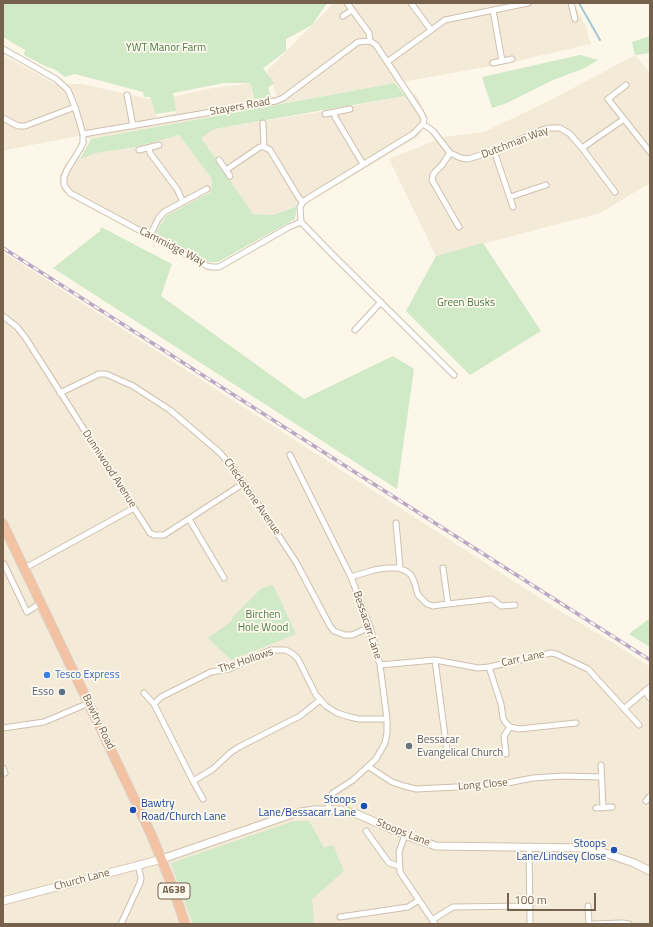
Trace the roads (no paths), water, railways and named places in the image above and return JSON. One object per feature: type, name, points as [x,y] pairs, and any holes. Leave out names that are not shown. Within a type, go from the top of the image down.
[{"type":"highway","name":"Bawtry Road","points":[[3,524],[42,603],[162,859],[185,924]]},
{"type":"street","points":[[347,3],[369,33],[370,41],[376,45],[421,113],[424,119],[423,124],[419,130],[413,134],[303,202],[300,207],[302,222],[331,253],[454,375]]},
{"type":"street","points":[[411,3],[431,30]]},
{"type":"street","points":[[387,62],[449,18],[528,3]]},
{"type":"street","points":[[571,3],[576,18]]},
{"type":"street","points":[[343,16],[352,10]]},
{"type":"street","points":[[493,10],[502,61]]},
{"type":"street","name":"Stayers Road","points":[[83,134],[276,101],[283,98],[358,42],[370,41]]},
{"type":"street","points":[[3,49],[56,78],[68,90],[83,134]]},
{"type":"street","points":[[493,63],[512,59]]},
{"type":"street","points":[[626,85],[608,99],[650,152]]},
{"type":"street","points":[[127,95],[133,126]]},
{"type":"street","points":[[3,118],[18,126],[25,126],[75,107]]},
{"type":"street","points":[[325,114],[350,109]]},
{"type":"street","points":[[334,112],[335,117],[363,164]]},
{"type":"street","points":[[582,148],[624,119]]},
{"type":"street","points":[[263,124],[264,147]]},
{"type":"street","points":[[423,124],[433,131],[450,153],[442,165],[432,175],[432,180],[459,227]]},
{"type":"street","name":"Dutchman Way","points":[[450,153],[468,159],[494,151],[542,130],[560,128],[566,131],[582,148],[614,192]]},
{"type":"street","name":"Cammidge Way","points":[[83,134],[80,149],[64,177],[64,185],[70,193],[207,266],[219,267],[289,227],[302,222]]},
{"type":"street","points":[[139,150],[159,145]]},
{"type":"street","points":[[226,170],[260,147],[264,147],[270,150],[298,198],[303,202]]},
{"type":"street","points":[[149,148],[150,153],[177,189],[183,202]]},
{"type":"street","points":[[494,151],[513,207]]},
{"type":"street","points":[[219,160],[230,176]]},
{"type":"street","points":[[510,197],[546,185]]},
{"type":"street","points":[[150,236],[158,219],[164,212],[207,189]]},
{"type":"street","points":[[355,330],[381,302]]},
{"type":"street","name":"Dunniwood Avenue","points":[[3,316],[17,327],[25,337],[148,530],[154,535],[164,535],[244,483]]},
{"type":"street","name":"Checkstone Avenue","points":[[60,393],[99,374],[106,374],[133,386],[170,410],[218,450],[231,465],[296,562],[334,631],[340,634],[352,635],[370,627]]},
{"type":"street","name":"Bessacarr Lane","points":[[290,455],[351,576],[370,627],[380,666],[388,719],[385,742],[376,759],[354,780],[333,793],[330,797],[328,809]]},
{"type":"street","points":[[24,568],[134,508]]},
{"type":"street","points":[[189,519],[224,578]]},
{"type":"street","points":[[396,523],[400,566],[398,568]]},
{"type":"street","points":[[4,564],[27,612],[42,603]]},
{"type":"street","points":[[351,576],[387,568],[398,568],[411,575],[418,595],[427,604],[433,606],[492,599],[501,606],[515,606]]},
{"type":"street","points":[[443,568],[448,604]]},
{"type":"street","name":"The Hollows","points":[[154,704],[161,697],[211,672],[229,669],[271,650],[286,650],[298,659],[320,700],[338,713],[359,719],[388,719]]},
{"type":"street","name":"Carr Lane","points":[[380,666],[435,660],[472,667],[489,667],[523,659],[556,654],[588,669],[639,725]]},
{"type":"street","points":[[435,660],[447,751]]},
{"type":"street","points":[[489,667],[501,704],[503,718],[510,727],[519,729],[576,723]]},
{"type":"street","points":[[624,708],[650,687]]},
{"type":"street","points":[[645,691],[650,698]]},
{"type":"street","points":[[144,693],[154,704],[203,799]]},
{"type":"street","points":[[193,781],[214,769],[230,753],[239,747],[300,716],[320,700]]},
{"type":"street","points":[[3,728],[44,722],[89,703]]},
{"type":"street","points":[[506,754],[504,736],[510,727]]},
{"type":"street","points":[[601,765],[603,808]]},
{"type":"street","name":"Long Close","points":[[369,767],[392,782],[416,789],[497,785],[534,778],[564,776],[601,777]]},
{"type":"street","points":[[646,801],[650,796]]},
{"type":"street","points":[[596,808],[612,807]]},
{"type":"street","name":"Stoops Lane","points":[[162,859],[295,813],[328,809],[357,814],[436,846],[530,846],[577,848],[600,851],[634,863],[650,871]]},
{"type":"street","points":[[366,831],[389,863],[399,866]]},
{"type":"street","points":[[406,835],[399,852],[400,872],[434,922],[453,907],[530,906]]},
{"type":"street","points":[[530,846],[530,924]]},
{"type":"street","name":"Church Lane","points":[[3,901],[162,859]]},
{"type":"street","points":[[121,924],[140,883],[141,878],[138,865]]},
{"type":"street","points":[[340,917],[408,907],[419,900]]},
{"type":"street","points":[[588,906],[589,924]]},
{"type":"street","points":[[593,924],[629,924]]},
{"type":"waterway","points":[[579,3],[600,40]]},
{"type":"railway","points":[[3,248],[650,660]]},
{"type":"place","name":"Tesco Express","points":[[47,675]]},
{"type":"place","name":"Esso","points":[[62,692]]},
{"type":"place","name":"Bessacar Evangelical Church","points":[[409,746]]},
{"type":"place","name":"Stoops Lane/Bessacarr Lane","points":[[364,806]]},
{"type":"place","name":"Bawtry Road/Church Lane","points":[[133,810]]},
{"type":"place","name":"Stoops Lane/Lindsey Close","points":[[614,850]]},
{"type":"park label","name":"YWT Manor Farm","points":[[166,48]]},
{"type":"park label","name":"Green Busks","points":[[466,303]]},
{"type":"park label","name":"Birchen Hole Wood","points":[[263,621]]}]
